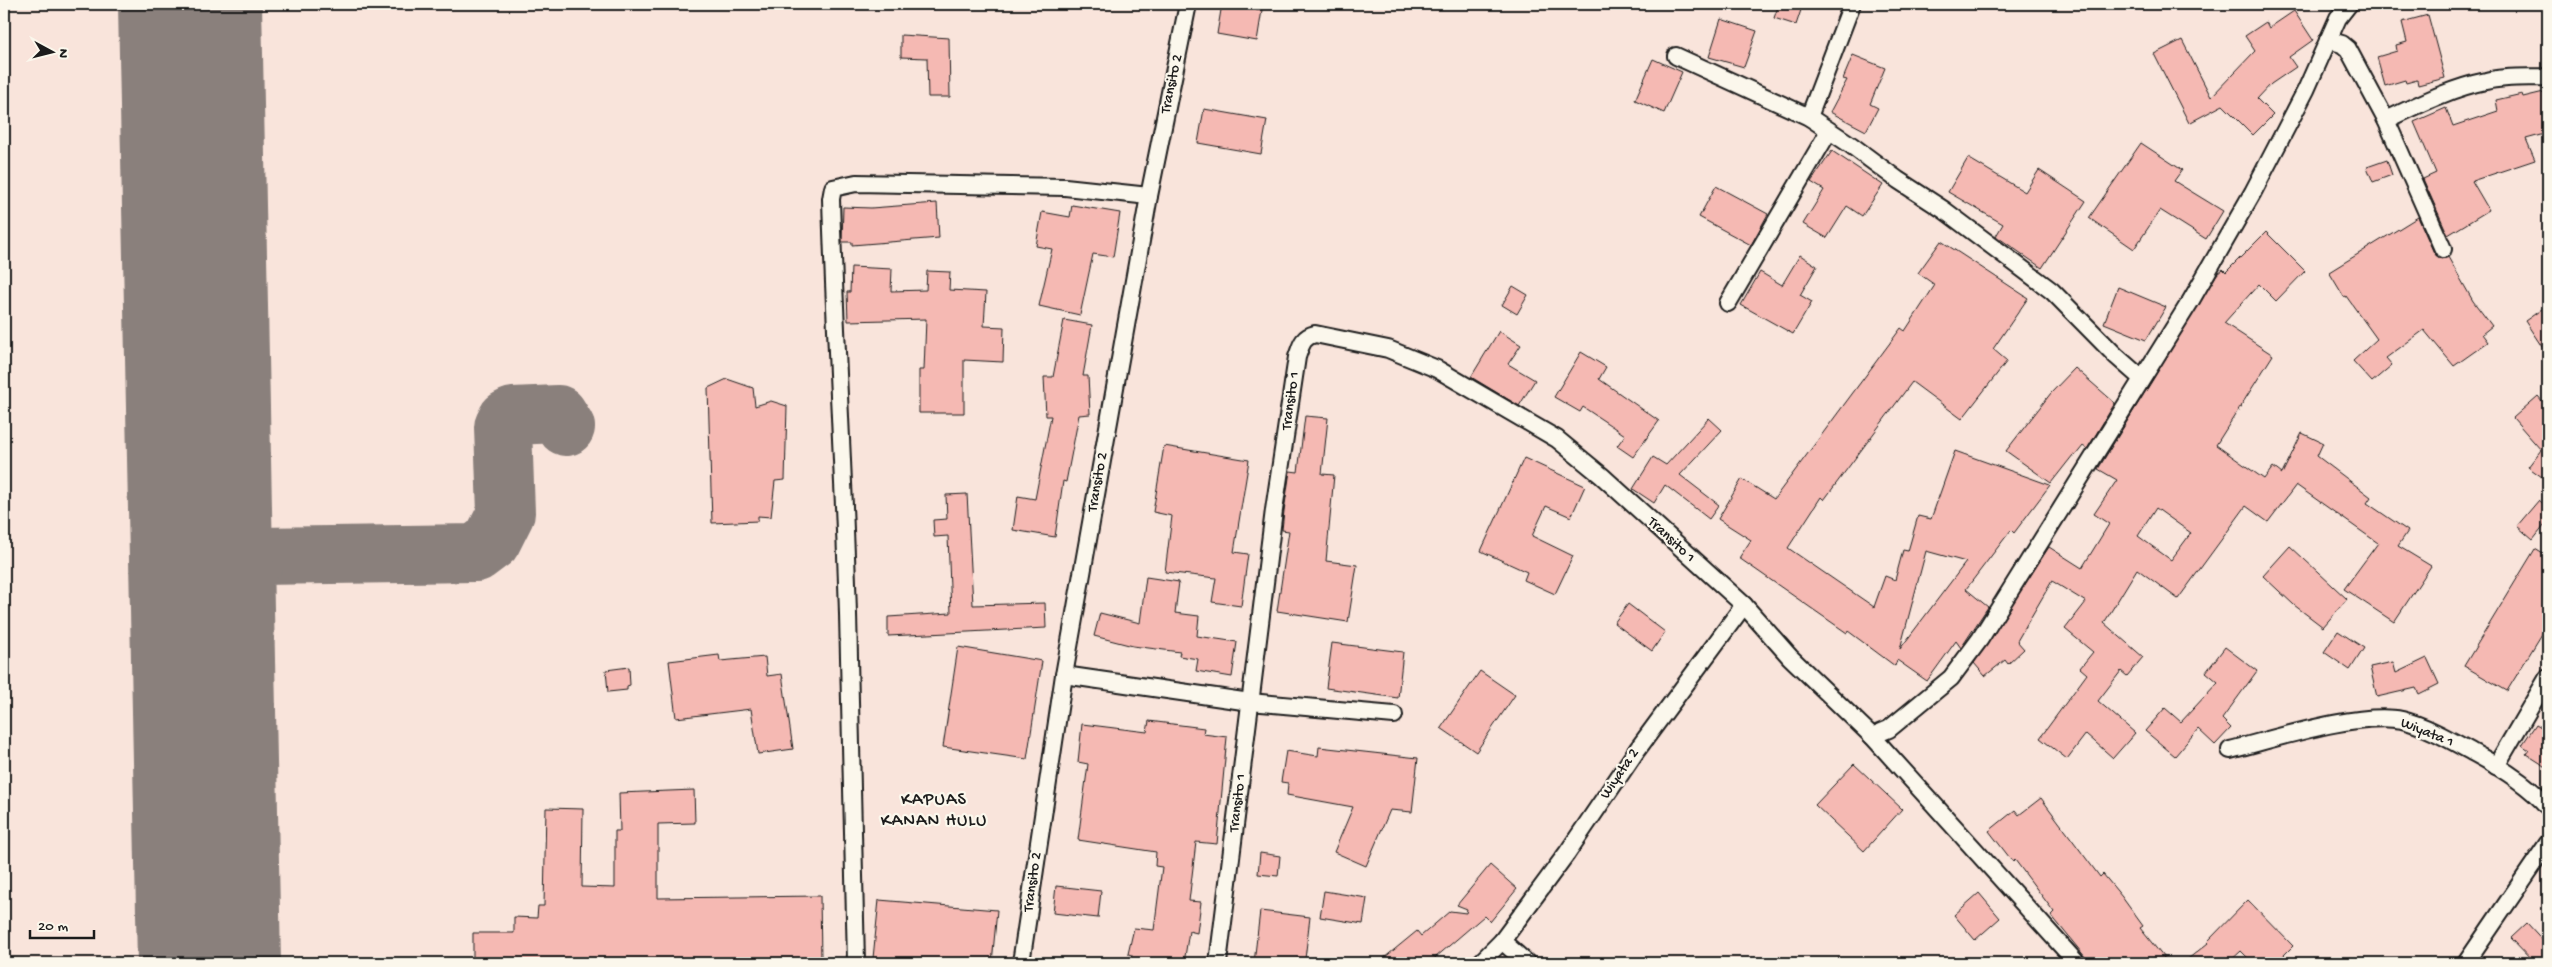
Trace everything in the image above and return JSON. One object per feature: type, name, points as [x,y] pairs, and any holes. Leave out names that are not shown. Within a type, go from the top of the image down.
[{"type":"street","name":"Transito 2","points":[[1021,963],[1064,675],[1148,196],[1188,4]]},
{"type":"street","points":[[1809,117],[1852,4]]},
{"type":"street","points":[[1872,736],[1889,729],[1951,678],[1962,665],[2190,302],[2253,192],[2306,90],[2338,18],[2349,4]]},
{"type":"street","points":[[2328,40],[2342,44],[2348,49],[2386,120],[2443,249]]},
{"type":"street","points":[[1676,56],[1809,117],[1944,210],[2052,292],[2116,356],[2141,378]]},
{"type":"street","points":[[2386,120],[2443,94],[2473,84],[2501,78],[2548,77]]},
{"type":"street","points":[[1728,303],[1829,131]]},
{"type":"street","points":[[856,963],[848,613],[834,328],[831,199],[833,188],[856,183],[1006,185],[1065,187],[1148,196]]},
{"type":"street","name":"Transito 1","points":[[1218,963],[1274,510],[1296,367],[1302,340],[1307,336],[1314,334],[1398,352],[1437,369],[1557,439],[1602,476],[1744,606]]},
{"type":"street","points":[[1744,606],[1790,657],[1872,736],[2077,963]]},
{"type":"street","name":"Wiyata 2","points":[[1480,963],[1502,941],[1567,853],[1636,750],[1744,606]]},
{"type":"street","points":[[1064,675],[1250,702],[1394,716]]},
{"type":"street","points":[[2496,766],[2548,677]]},
{"type":"street","name":"Wiyata 1","points":[[2230,750],[2348,722],[2377,718],[2402,720],[2424,729],[2496,766],[2548,807]]},
{"type":"street","points":[[2466,963],[2548,843]]},
{"type":"street","points":[[1502,941],[1527,963]]},
{"type":"building","points":[[1222,4],[1262,10],[1257,41],[1217,34]]},
{"type":"building","points":[[1779,4],[1803,4],[1796,25],[1774,18]]},
{"type":"building","points":[[2294,11],[2313,40],[2289,57],[2296,67],[2271,84],[2257,99],[2273,115],[2253,135],[2223,105],[2189,123],[2154,54],[2182,40],[2211,97],[2255,51],[2245,36],[2266,22],[2269,28]]},
{"type":"building","points":[[2428,15],[2445,78],[2418,85],[2417,80],[2406,83],[2405,80],[2385,86],[2377,57],[2397,51],[2396,45],[2407,42],[2402,22]]},
{"type":"building","points":[[1721,19],[1757,31],[1744,67],[1709,57]]},
{"type":"building","points":[[901,35],[949,38],[950,97],[928,97],[927,58],[901,57]]},
{"type":"building","points":[[1853,55],[1885,68],[1870,104],[1878,108],[1866,131],[1830,112],[1847,80],[1843,79]]},
{"type":"building","points":[[1653,59],[1682,72],[1664,113],[1635,100]]},
{"type":"building","points":[[2548,91],[2548,133],[2526,139],[2535,160],[2472,181],[2489,210],[2448,235],[2423,179],[2436,173],[2414,122],[2446,108],[2453,126],[2498,111],[2496,100],[2522,94],[2523,97]]},
{"type":"building","points":[[1204,109],[1267,120],[1261,154],[1198,143]]},
{"type":"building","points":[[2141,143],[2182,170],[2174,181],[2223,211],[2206,239],[2160,210],[2134,249],[2089,218]]},
{"type":"building","points":[[1832,151],[1883,185],[1862,216],[1847,206],[1827,238],[1803,224],[1824,190],[1811,182]]},
{"type":"building","points":[[1968,158],[2025,192],[2039,170],[2086,201],[2042,268],[1996,236],[2003,224],[1948,192]]},
{"type":"building","points":[[2387,160],[2392,175],[2373,182],[2367,167]]},
{"type":"building","points":[[1716,186],[1768,214],[1751,245],[1699,217]]},
{"type":"building","points":[[937,203],[939,238],[852,245],[852,242],[842,242],[843,207],[871,208]]},
{"type":"building","points":[[1072,205],[1120,213],[1113,257],[1093,254],[1080,315],[1039,306],[1052,249],[1036,246],[1042,212],[1070,217]]},
{"type":"building","points":[[2418,217],[2434,253],[2441,259],[2448,257],[2473,301],[2492,326],[2482,334],[2488,342],[2454,366],[2424,330],[2386,358],[2392,365],[2372,382],[2353,361],[2377,339],[2346,296],[2344,297],[2329,272]]},
{"type":"building","points":[[2266,232],[2305,271],[2276,301],[2259,284],[2224,323],[2273,355],[2216,445],[2264,479],[2273,467],[2282,474],[2302,433],[2323,443],[2317,456],[2371,497],[2367,503],[2408,531],[2398,546],[2431,566],[2394,622],[2344,589],[2378,543],[2296,485],[2268,522],[2246,506],[2178,599],[2137,569],[2104,623],[2143,657],[2127,676],[2121,671],[2098,701],[2135,733],[2113,758],[2086,734],[2067,759],[2040,738],[2087,674],[2080,668],[2093,652],[2065,629],[2086,602],[2052,581],[2017,641],[2024,649],[2008,664],[2005,660],[1985,676],[1974,663],[2049,547],[2082,568],[2109,524],[2094,514],[2117,480],[2098,469],[2217,274],[2223,269],[2226,272]],"holes":[[[2156,508],[2191,533],[2171,560],[2138,536]]]},
{"type":"building","points":[[1941,241],[2028,298],[1993,349],[2007,361],[1962,419],[1912,382],[1824,500],[1821,497],[1788,548],[1874,607],[1885,576],[1895,580],[1903,550],[1908,551],[1918,516],[1931,519],[1955,451],[2050,485],[2014,533],[2011,530],[1966,589],[1988,607],[1961,648],[1956,641],[1927,681],[1897,660],[1895,666],[1848,631],[1847,633],[1739,558],[1751,540],[1718,519],[1742,479],[1774,499],[1901,328],[1905,331],[1935,285],[1918,273]],"holes":[[[1926,551],[1966,562],[1900,649]]]},
{"type":"building","points":[[1800,255],[1817,266],[1800,295],[1812,302],[1793,334],[1741,305],[1760,272],[1782,285]]},
{"type":"building","points":[[851,267],[892,269],[891,291],[926,290],[927,271],[950,272],[949,290],[986,292],[984,326],[1004,327],[1003,362],[964,360],[964,413],[919,413],[919,370],[924,370],[926,319],[848,321],[847,292],[850,292]]},
{"type":"building","points":[[1513,286],[1528,295],[1517,314],[1502,305]]},
{"type":"building","points":[[2118,287],[2166,307],[2146,340],[2104,323]]},
{"type":"building","points":[[2542,309],[2548,319],[2548,356],[2525,321]]},
{"type":"building","points":[[1064,320],[1092,325],[1083,376],[1088,376],[1090,414],[1079,415],[1066,482],[1063,481],[1055,537],[1013,530],[1018,496],[1035,499],[1051,416],[1046,416],[1044,377],[1053,377]]},
{"type":"building","points":[[1499,331],[1521,345],[1508,364],[1535,380],[1519,406],[1471,377]]},
{"type":"building","points":[[1581,352],[1606,367],[1599,379],[1659,421],[1633,457],[1617,446],[1625,435],[1583,407],[1580,412],[1554,397]]},
{"type":"building","points":[[2075,368],[2115,403],[2087,449],[2083,446],[2075,456],[2073,455],[2051,483],[2006,451],[2051,393]]},
{"type":"building","points":[[727,379],[753,388],[755,406],[771,401],[787,406],[785,480],[775,481],[771,517],[758,516],[758,521],[712,523],[708,388]]},
{"type":"building","points":[[2538,396],[2548,408],[2548,468],[2542,477],[2528,467],[2541,450],[2513,418]]},
{"type":"building","points":[[1305,416],[1328,418],[1322,474],[1334,475],[1326,561],[1357,565],[1348,622],[1277,611],[1289,531],[1282,530],[1284,511],[1290,471],[1298,472]]},
{"type":"building","points":[[1709,418],[1722,430],[1680,475],[1719,505],[1709,519],[1665,485],[1654,503],[1633,489],[1653,457],[1666,465]]},
{"type":"building","points":[[1164,446],[1249,460],[1234,552],[1248,554],[1241,606],[1212,602],[1216,578],[1165,572],[1172,516],[1153,512]]},
{"type":"building","points":[[1524,458],[1585,486],[1571,517],[1546,506],[1532,536],[1573,556],[1555,594],[1524,580],[1527,572],[1481,551]]},
{"type":"building","points":[[967,494],[973,605],[1045,603],[1046,628],[888,636],[888,617],[951,613],[948,536],[934,537],[933,520],[947,519],[946,495]]},
{"type":"building","points":[[2539,500],[2548,508],[2548,521],[2533,540],[2517,526]]},
{"type":"building","points":[[2290,546],[2347,599],[2323,627],[2294,605],[2263,576]]},
{"type":"building","points":[[2535,549],[2548,557],[2548,624],[2507,691],[2464,666]]},
{"type":"building","points":[[1146,577],[1179,582],[1175,613],[1199,616],[1197,636],[1237,642],[1232,677],[1196,671],[1198,659],[1179,656],[1180,652],[1133,646],[1094,636],[1100,613],[1140,623]]},
{"type":"building","points":[[1628,604],[1665,632],[1652,651],[1614,623]]},
{"type":"building","points":[[2338,631],[2364,648],[2350,670],[2324,652]]},
{"type":"building","points":[[1332,643],[1403,652],[1398,698],[1326,688]]},
{"type":"building","points":[[958,647],[1042,661],[1027,759],[943,747]]},
{"type":"building","points":[[2225,647],[2257,671],[2222,719],[2231,728],[2215,745],[2198,729],[2175,756],[2145,731],[2165,708],[2181,722],[2218,682],[2206,672]]},
{"type":"building","points":[[719,655],[720,661],[765,657],[767,676],[782,674],[793,749],[758,754],[751,709],[676,718],[669,661]]},
{"type":"building","points":[[2427,658],[2439,684],[2419,694],[2416,688],[2377,697],[2370,667],[2393,662],[2396,673]]},
{"type":"building","points":[[629,667],[630,685],[627,686],[627,690],[608,692],[606,670]]},
{"type":"building","points":[[1480,671],[1515,695],[1476,752],[1441,728]]},
{"type":"building","points":[[1149,721],[1204,728],[1203,734],[1227,737],[1217,844],[1196,842],[1189,901],[1201,902],[1197,933],[1189,931],[1184,963],[1154,960],[1154,963],[1130,963],[1132,955],[1128,954],[1134,928],[1154,930],[1162,867],[1155,866],[1156,852],[1078,840],[1088,764],[1078,762],[1082,724],[1147,732]]},
{"type":"building","points":[[2536,724],[2548,731],[2548,768],[2526,754],[2529,750],[2522,745]]},
{"type":"building","points":[[1319,747],[1418,758],[1412,812],[1390,810],[1366,866],[1334,852],[1353,807],[1287,795],[1288,783],[1281,782],[1286,751],[1318,756]]},
{"type":"building","points":[[1854,764],[1902,809],[1864,851],[1815,805]]},
{"type":"building","points":[[694,790],[695,823],[658,824],[658,898],[820,896],[821,959],[686,961],[686,963],[473,963],[473,933],[514,933],[514,917],[537,918],[538,906],[544,906],[546,808],[583,809],[582,887],[615,888],[615,831],[620,831],[619,793]]},
{"type":"building","points":[[2041,798],[2100,877],[2103,874],[2122,897],[2143,926],[2140,928],[2168,963],[2090,963],[2051,915],[2054,912],[2015,860],[2013,862],[1989,831],[2015,810],[2019,815]]},
{"type":"building","points":[[1260,853],[1280,856],[1278,876],[1258,874]]},
{"type":"building","points":[[1490,865],[1517,889],[1490,922],[1484,916],[1429,963],[1378,963],[1417,931],[1421,936],[1450,911],[1466,913],[1467,909],[1457,905]]},
{"type":"building","points":[[1056,886],[1101,891],[1098,918],[1053,913]]},
{"type":"building","points":[[1324,891],[1367,898],[1363,924],[1320,917]]},
{"type":"building","points":[[1979,893],[2000,918],[1975,940],[1954,915]]},
{"type":"building","points":[[879,900],[997,910],[992,963],[935,963],[873,958]]},
{"type":"building","points":[[2248,900],[2293,946],[2276,963],[2253,963],[2241,951],[2228,963],[2183,963],[2208,943]]},
{"type":"building","points":[[1260,911],[1310,917],[1305,959],[1297,958],[1296,963],[1254,963]]},
{"type":"building","points":[[2527,923],[2548,946],[2548,963],[2535,963],[2511,938]]},
{"type":"taxiway","points":[[200,509],[218,533],[230,543],[258,556],[476,553],[492,541],[506,513],[503,427],[507,419],[513,416],[558,414],[566,427]]},
{"type":"taxiway","points":[[202,610],[212,590],[223,577],[237,566],[258,556]]},
{"type":"runway","points":[[190,4],[209,963]]},
{"type":"district","name":"KAPUAS KANAN HULU","points":[[934,810]]}]
